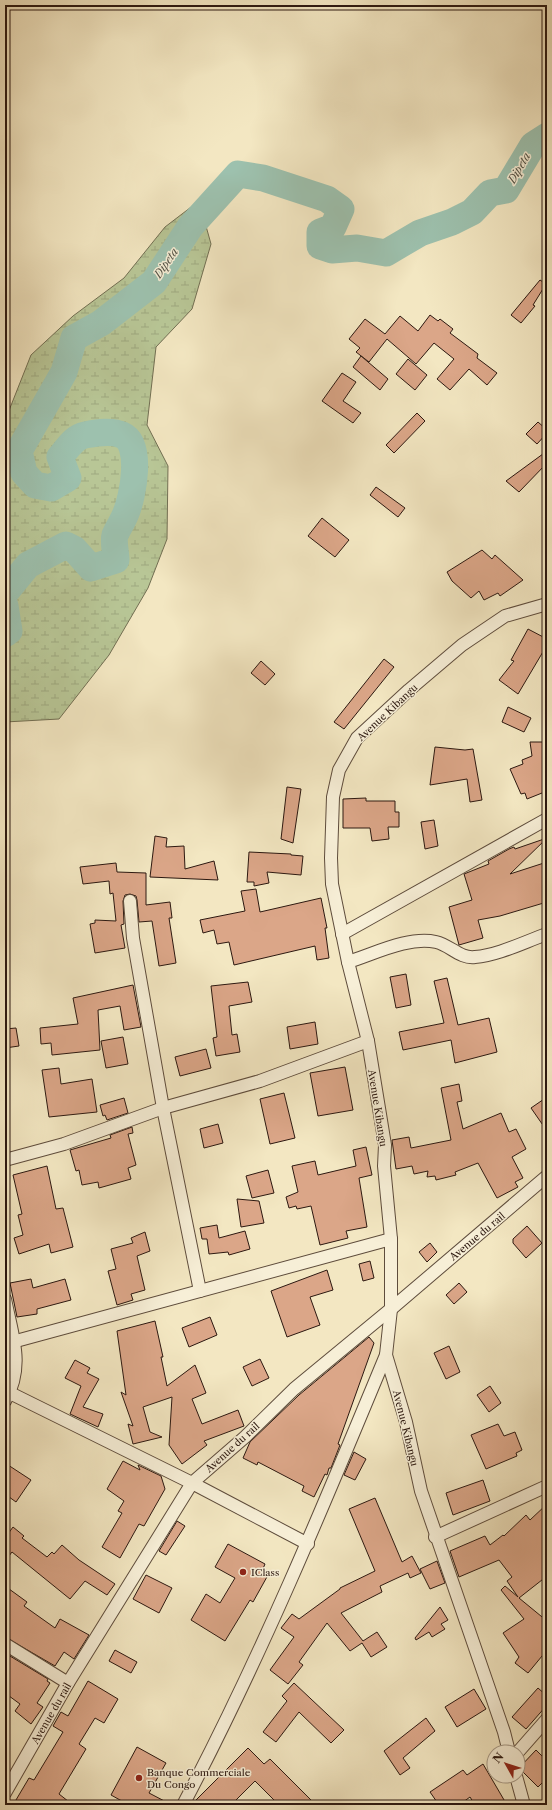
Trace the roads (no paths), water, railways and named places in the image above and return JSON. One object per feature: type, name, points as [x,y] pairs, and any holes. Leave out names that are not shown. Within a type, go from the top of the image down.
[{"type":"street","name":"Avenue Kibangu","points":[[507,1744],[435,1536],[421,1491],[406,1422],[386,1355],[391,1309],[391,1239],[384,1166],[385,1145],[368,1041],[348,962],[332,884],[330,858],[333,797],[339,770],[357,738],[462,645],[505,616],[547,604]]},
{"type":"street","points":[[342,934],[547,819]]},
{"type":"street","points":[[130,901],[133,938],[163,1108],[200,1291]]},
{"type":"street","points":[[348,962],[406,943],[420,942],[435,942],[447,946],[460,955],[473,958],[487,955],[547,934]]},
{"type":"street","points":[[5,1160],[64,1144],[163,1108],[260,1081],[368,1041]]},
{"type":"street","name":"Avenue du rail","points":[[5,1793],[68,1683],[192,1483],[245,1437],[294,1389],[391,1309],[547,1176]]},
{"type":"street","points":[[9,1343],[391,1239]]},
{"type":"street","points":[[5,1298],[9,1343],[17,1359],[15,1377],[7,1397],[192,1483],[308,1544]]},
{"type":"street","points":[[183,1805],[243,1686],[308,1544],[386,1355]]},
{"type":"street","points":[[435,1536],[547,1486]]},
{"type":"street","points":[[5,1644],[68,1683]]},
{"type":"street","points":[[525,1744],[547,1719]]},
{"type":"street","points":[[518,1784],[524,1805]]},
{"type":"waterway","name":"Dipeta","points":[[5,593],[28,565],[66,545],[74,549],[91,568],[116,560],[114,538],[129,505],[133,483],[134,459],[128,440],[118,433],[108,432],[85,435],[77,438],[60,457],[68,478],[51,488],[35,485],[24,473],[19,451],[64,372],[74,338],[101,323],[154,282],[190,227],[238,174],[263,178],[327,199],[341,209],[333,227],[320,232],[320,246],[332,250],[357,248],[386,253],[420,233],[452,222],[472,212],[490,193],[506,190],[533,145],[547,136]]},
{"type":"waterway","points":[[5,606],[9,631],[5,634]]},
{"type":"place","name":"IClass","points":[[243,1572]]},
{"type":"place","name":"Banque Commerciale Du Congo","points":[[139,1778]]}]
